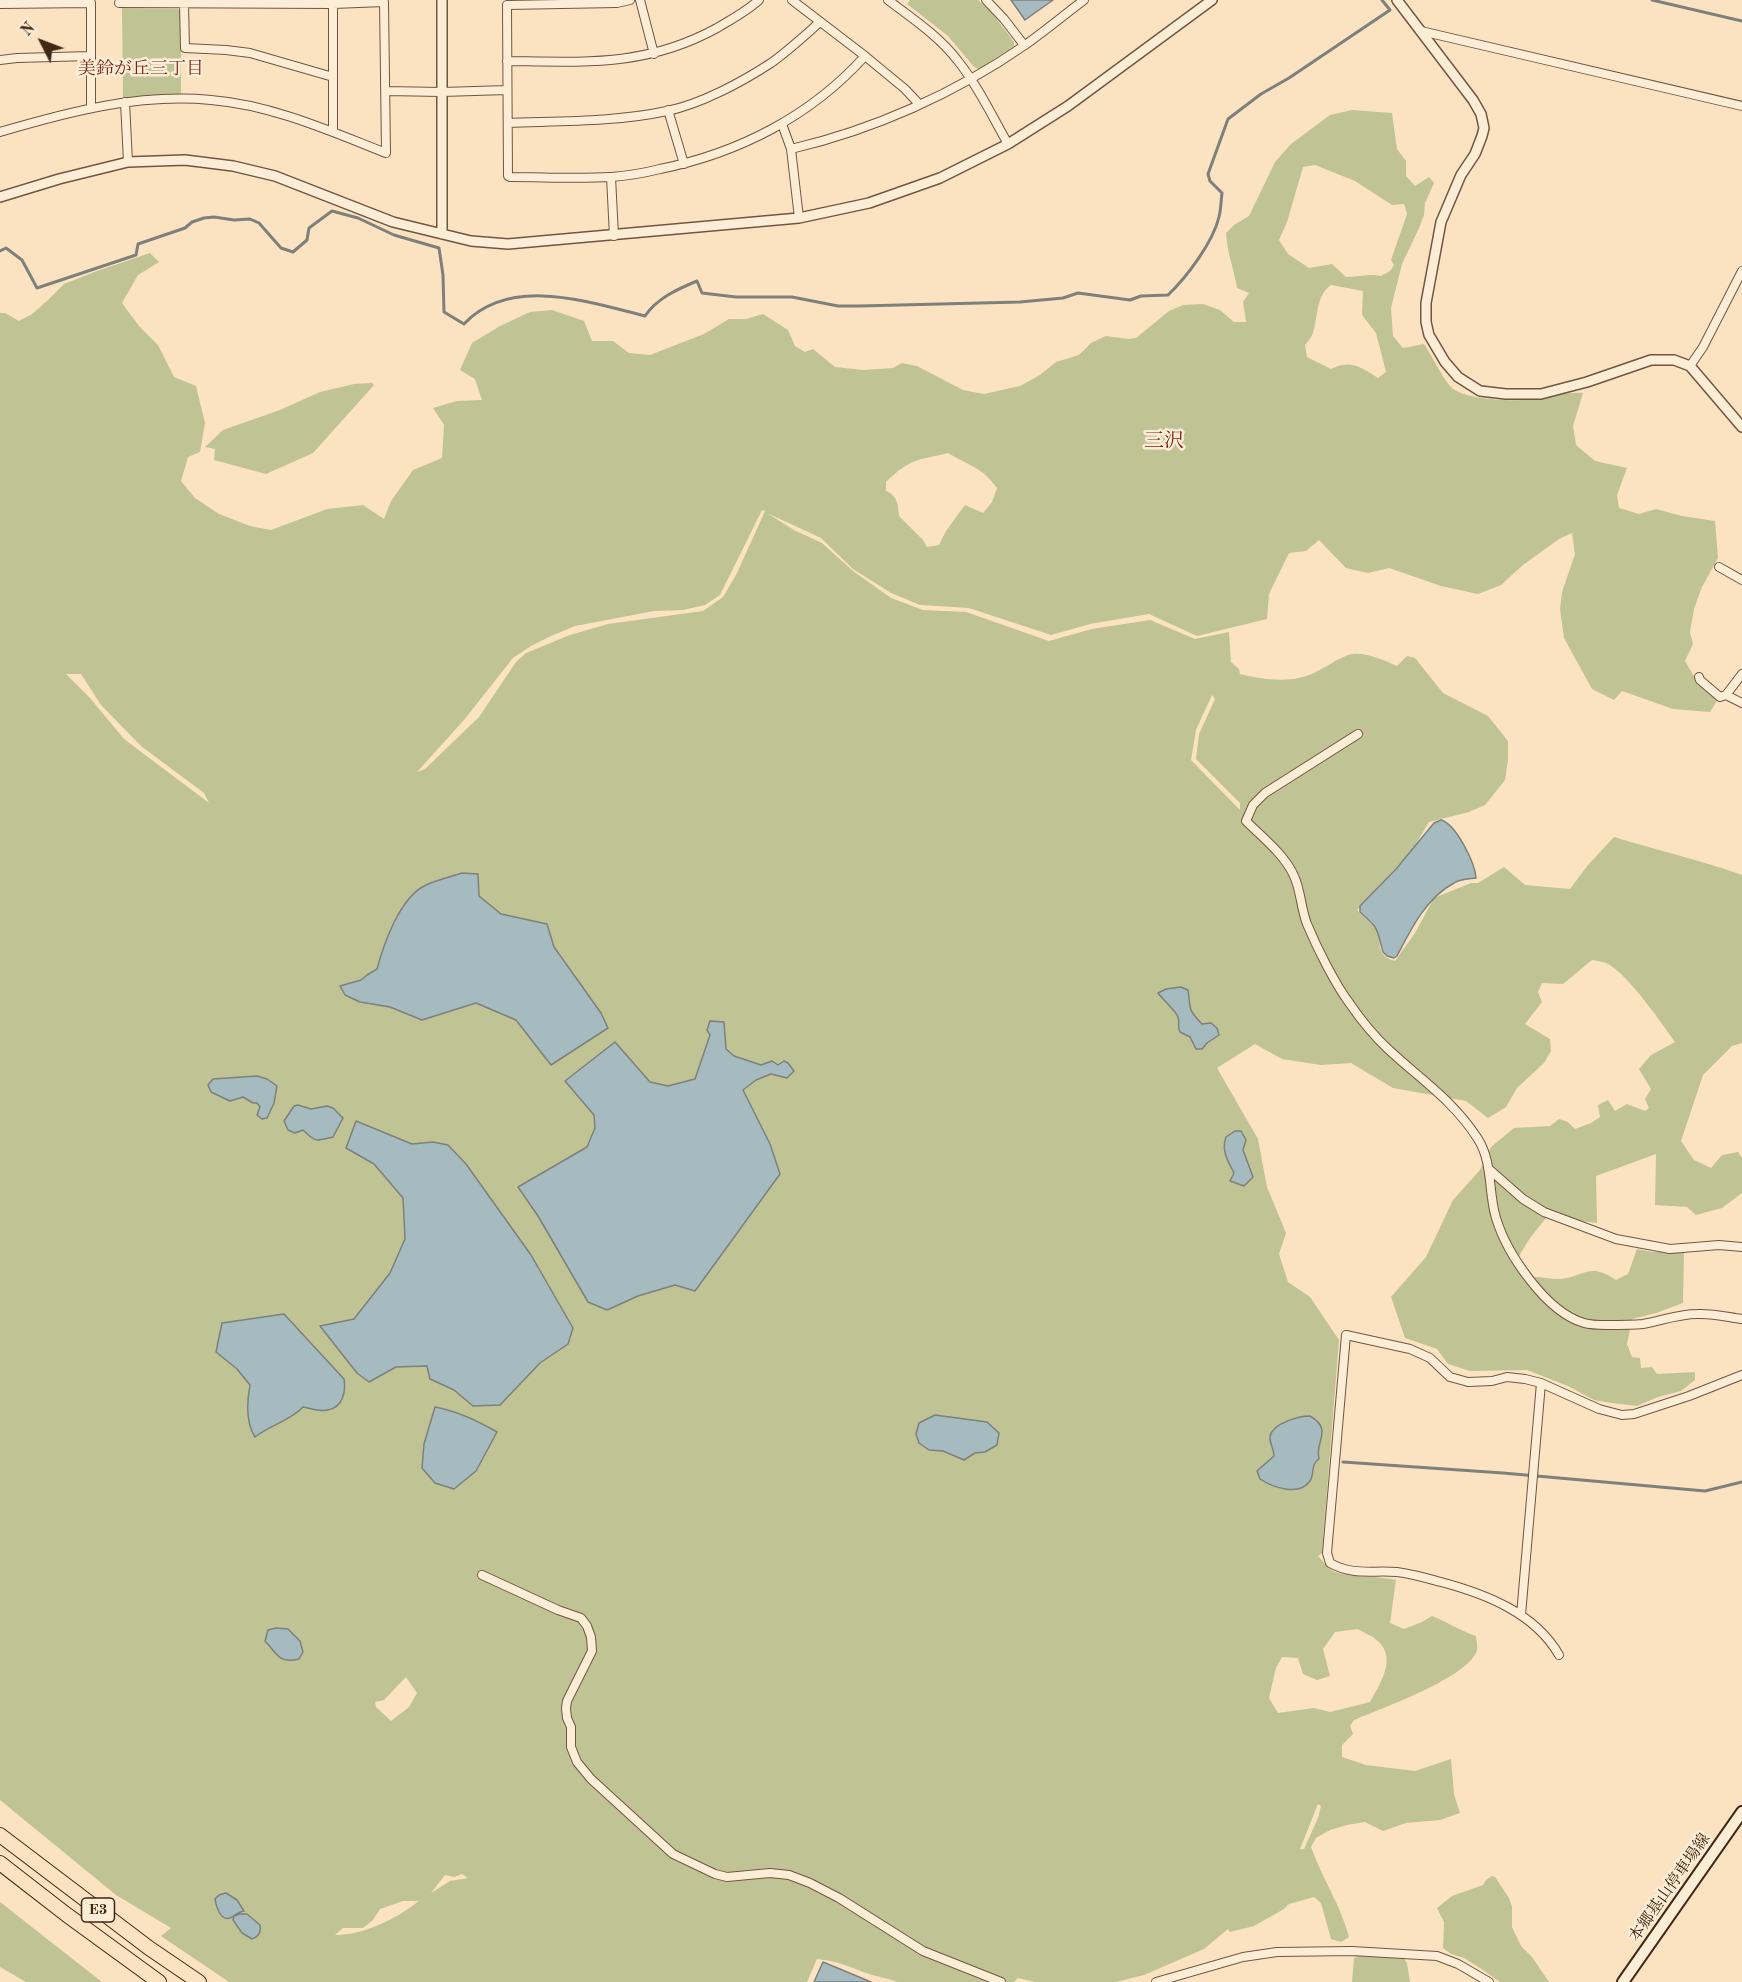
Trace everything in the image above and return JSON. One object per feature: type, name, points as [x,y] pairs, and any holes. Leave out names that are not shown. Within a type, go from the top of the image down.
[{"type":"highway","name":"E3","points":[[0,1835],[148,1948],[200,1982]]},
{"type":"highway","name":"E3","points":[[0,1863],[159,1982]]},
{"type":"main road","name":"本郷基山停車場線","points":[[1623,1982],[1742,1812]]},
{"type":"street","points":[[442,0],[442,234]]},
{"type":"street","points":[[630,0],[617,3],[507,5],[508,176],[610,177],[634,175],[709,158],[744,144],[808,108],[837,85],[865,56]]},
{"type":"street","points":[[640,0],[654,54]]},
{"type":"street","points":[[507,61],[585,62],[654,54],[699,38],[759,0]]},
{"type":"street","points":[[888,0],[957,59],[971,78],[1008,144]]},
{"type":"street","points":[[986,0],[1024,45]]},
{"type":"street","points":[[791,149],[830,140],[861,129],[971,78],[1024,45],[1084,0]]},
{"type":"street","points":[[0,197],[128,162],[185,160],[248,168],[393,222],[471,241],[508,244],[800,218],[879,200],[940,178],[1008,144],[1068,106],[1212,0]]},
{"type":"street","points":[[1397,0],[1473,100],[1481,114],[1484,128],[1475,154],[1461,175],[1441,222],[1426,303],[1429,335],[1445,362],[1458,377],[1480,391],[1541,394],[1587,382],[1651,360],[1674,360],[1690,366],[1742,427]]},
{"type":"street","points":[[798,1],[820,22],[905,89],[919,104]]},
{"type":"street","points":[[0,132],[91,108],[125,102],[184,98],[213,100],[263,109],[333,132],[386,153],[384,2],[184,4],[124,2]]},
{"type":"street","points":[[0,4],[92,3],[91,108]]},
{"type":"street","points":[[184,4],[185,48],[250,53],[333,77]]},
{"type":"street","points":[[333,4],[333,132]]},
{"type":"street","points":[[508,123],[615,117],[669,111],[732,85],[772,62],[820,22]]},
{"type":"street","points":[[1421,31],[1742,106]]},
{"type":"street","points":[[0,60],[91,56]]},
{"type":"street","points":[[386,91],[507,90]]},
{"type":"street","points":[[125,102],[128,162]]},
{"type":"street","points":[[669,111],[684,164]]},
{"type":"street","points":[[782,124],[791,149],[800,218]]},
{"type":"street","points":[[610,177],[614,236]]},
{"type":"street","points":[[1690,366],[1703,347],[1742,271]]},
{"type":"street","points":[[1719,567],[1742,580]]},
{"type":"street","points":[[1699,677],[1720,697],[1726,695],[1742,674]]},
{"type":"street","points":[[1726,695],[1742,703]]},
{"type":"street","points":[[1358,734],[1265,793],[1253,805],[1246,821],[1294,875],[1306,922],[1348,1002],[1389,1049],[1451,1104],[1479,1140],[1490,1170],[1496,1217],[1507,1244],[1533,1284],[1552,1304],[1567,1315],[1584,1323],[1643,1324],[1671,1317],[1698,1314],[1742,1319]]},
{"type":"street","points":[[1490,1170],[1523,1199],[1544,1212],[1616,1239],[1670,1249],[1719,1245],[1742,1247]]},
{"type":"street","points":[[1559,1655],[1554,1646],[1521,1615],[1488,1597],[1417,1574],[1384,1571],[1355,1572],[1341,1569],[1330,1563],[1327,1553],[1346,1335],[1410,1349],[1430,1358],[1450,1377],[1468,1382],[1492,1381],[1506,1377],[1541,1383],[1577,1401],[1622,1415],[1634,1414],[1689,1396],[1742,1375]]},
{"type":"street","points":[[1521,1615],[1541,1383]]},
{"type":"street","points":[[482,1575],[558,1610],[581,1618],[587,1626],[592,1651],[567,1701],[566,1708],[571,1727],[571,1747],[577,1762],[591,1779],[673,1854],[721,1875],[745,1876],[770,1873],[789,1875],[810,1883],[839,1898],[922,1951],[1001,1982]]},
{"type":"street","points":[[1155,1982],[1243,1957],[1277,1952],[1352,1951],[1437,1956],[1458,1964],[1489,1982]]},
{"type":"green space","points":[[910,0],[978,0],[992,13],[1014,42],[1014,46],[979,69],[974,67],[948,36],[907,4]]},
{"type":"green space","points":[[122,8],[181,11],[181,94],[123,98]]},
{"type":"green space","points":[[1352,110],[1392,113],[1397,149],[1406,161],[1406,176],[1415,186],[1429,177],[1434,183],[1425,203],[1424,215],[1419,228],[1402,264],[1391,308],[1393,336],[1403,348],[1424,344],[1451,387],[1466,395],[1513,400],[1583,393],[1573,426],[1576,445],[1595,461],[1627,468],[1617,495],[1619,508],[1639,514],[1656,509],[1715,521],[1718,558],[1702,587],[1694,609],[1690,632],[1693,644],[1685,661],[1695,678],[1718,699],[1710,712],[1673,709],[1622,691],[1614,700],[1592,689],[1564,638],[1560,609],[1562,592],[1575,554],[1572,533],[1559,539],[1523,565],[1501,585],[1478,594],[1441,586],[1389,568],[1368,573],[1346,568],[1319,540],[1306,551],[1289,553],[1269,594],[1267,619],[1197,636],[1149,614],[1090,624],[1051,635],[969,608],[920,605],[891,593],[853,569],[821,538],[767,513],[794,530],[822,543],[853,571],[891,598],[923,610],[966,612],[1049,641],[1092,629],[1150,620],[1195,639],[1229,632],[1231,662],[1239,669],[1240,674],[1273,679],[1306,676],[1343,657],[1354,654],[1373,656],[1397,666],[1407,656],[1415,658],[1443,693],[1488,716],[1508,741],[1508,760],[1505,780],[1485,805],[1469,812],[1429,822],[1413,849],[1357,910],[1377,932],[1381,951],[1395,961],[1415,933],[1434,898],[1471,883],[1478,883],[1504,867],[1525,885],[1570,889],[1614,837],[1742,875],[1742,1043],[1732,1046],[1703,1075],[1681,1141],[1694,1160],[1711,1168],[1722,1155],[1738,1152],[1742,1158],[1742,1193],[1722,1208],[1696,1215],[1687,1207],[1655,1205],[1656,1154],[1596,1176],[1597,1223],[1550,1213],[1519,1256],[1534,1277],[1558,1279],[1592,1271],[1607,1274],[1616,1280],[1628,1274],[1637,1249],[1653,1252],[1684,1251],[1683,1303],[1632,1319],[1627,1344],[1632,1357],[1640,1358],[1641,1368],[1652,1367],[1657,1374],[1695,1372],[1695,1380],[1681,1391],[1637,1406],[1594,1400],[1568,1386],[1527,1370],[1470,1371],[1448,1364],[1437,1349],[1405,1338],[1391,1297],[1426,1257],[1453,1200],[1480,1170],[1491,1147],[1514,1128],[1550,1126],[1559,1119],[1568,1122],[1575,1129],[1600,1117],[1598,1105],[1608,1100],[1615,1111],[1627,1104],[1645,1111],[1649,1108],[1645,1099],[1651,1089],[1639,1069],[1651,1055],[1675,1042],[1636,990],[1610,965],[1592,960],[1563,984],[1542,983],[1538,992],[1542,1002],[1525,1024],[1550,1039],[1551,1051],[1544,1063],[1517,1088],[1506,1107],[1488,1118],[1466,1101],[1393,1088],[1351,1063],[1321,1065],[1282,1059],[1255,1044],[1217,1068],[1258,1139],[1267,1187],[1286,1233],[1279,1254],[1288,1282],[1310,1297],[1339,1340],[1322,1553],[1318,1556],[1335,1572],[1350,1576],[1396,1580],[1390,1623],[1404,1629],[1432,1616],[1476,1636],[1477,1650],[1471,1660],[1458,1671],[1423,1691],[1354,1720],[1350,1726],[1353,1734],[1342,1745],[1342,1757],[1366,1765],[1415,1771],[1451,1759],[1454,1794],[1460,1813],[1440,1820],[1406,1823],[1383,1831],[1365,1822],[1347,1825],[1330,1830],[1316,1838],[1311,1847],[1349,1937],[1341,1942],[1331,1939],[1321,1903],[1314,1897],[1289,1904],[1254,1926],[1230,1932],[1228,1929],[1204,1949],[1144,1975],[1116,1982],[1035,1982],[1018,1978],[1014,1982],[897,1982],[838,1963],[817,1959],[807,1982],[229,1982],[161,1936],[171,1928],[116,1895],[0,1800],[0,313],[5,313],[19,321],[32,314],[64,284],[150,253],[159,262],[138,275],[122,303],[139,326],[158,345],[174,377],[196,386],[205,423],[200,452],[188,457],[181,481],[195,498],[219,514],[250,526],[271,530],[327,509],[363,505],[384,519],[391,501],[413,470],[442,458],[444,425],[433,408],[457,401],[482,400],[475,379],[460,370],[472,343],[530,312],[552,310],[584,321],[592,341],[613,341],[629,353],[650,355],[704,334],[729,319],[746,319],[763,314],[788,330],[795,346],[805,352],[813,349],[835,367],[863,370],[893,368],[902,363],[917,366],[963,390],[984,394],[1020,386],[1040,375],[1056,362],[1079,355],[1091,343],[1106,336],[1136,338],[1169,311],[1183,305],[1203,304],[1220,310],[1234,322],[1246,322],[1243,302],[1249,293],[1237,288],[1226,233],[1249,216],[1275,162],[1291,144],[1330,115]],"holes":[[[1315,165],[1355,181],[1392,205],[1404,204],[1407,214],[1391,260],[1394,265],[1390,271],[1381,276],[1346,277],[1332,264],[1309,268],[1288,254],[1279,240],[1287,222],[1303,167]],[[1331,285],[1363,291],[1362,315],[1376,333],[1386,372],[1378,378],[1355,366],[1344,365],[1331,369],[1307,357],[1305,345],[1313,333],[1320,300]],[[948,453],[980,471],[991,481],[997,488],[992,502],[983,513],[965,505],[939,545],[927,547],[899,516],[895,498],[886,491],[886,482],[914,461]],[[762,510],[765,511],[737,573],[723,597],[703,611],[608,624],[570,635],[526,653],[516,662],[479,717],[425,769],[417,772],[464,720],[513,658],[531,646],[575,626],[654,611],[683,610],[705,605],[720,595]],[[66,674],[81,674],[101,705],[141,746],[204,793],[209,803],[124,739],[90,698]],[[1212,695],[1215,699],[1199,734],[1196,759],[1240,803],[1240,810],[1191,760],[1196,730]],[[1358,1629],[1376,1639],[1384,1648],[1385,1672],[1370,1702],[1330,1712],[1314,1708],[1278,1713],[1269,1698],[1276,1668],[1282,1657],[1298,1658],[1303,1674],[1317,1680],[1330,1676],[1323,1649],[1335,1632]],[[406,1677],[417,1693],[409,1707],[391,1721],[376,1707],[375,1702],[384,1700]],[[1318,1804],[1321,1806],[1304,1849],[1300,1849]],[[462,1874],[468,1878],[450,1881],[431,1893],[445,1875],[454,1877]],[[403,1901],[419,1901],[379,1925],[357,1932],[335,1935],[343,1928],[363,1928],[373,1920],[380,1909]]]},
{"type":"green space","points":[[372,383],[374,385],[313,453],[266,474],[214,460],[215,449],[205,447],[223,430],[280,410],[320,392],[354,384]]},
{"type":"green space","points":[[1492,1876],[1509,1898],[1512,1907],[1512,1927],[1521,1946],[1532,1957],[1549,1982],[1500,1982],[1464,1958],[1451,1954],[1443,1948],[1444,1922],[1437,1908],[1452,1896],[1483,1885]]},
{"type":"green space","points":[[0,1902],[102,1982],[26,1982],[0,1967]]},
{"type":"green space","points":[[1358,1956],[1403,1957],[1407,1963],[1410,1982],[1352,1982],[1354,1958]]},
{"type":"water","points":[[1011,0],[1053,0],[1025,20]]},
{"type":"water","points":[[1441,820],[1453,829],[1464,845],[1476,878],[1456,882],[1444,889],[1420,915],[1397,956],[1394,958],[1387,956],[1383,952],[1376,929],[1360,912],[1360,906],[1396,869],[1434,823]]},
{"type":"water","points":[[462,873],[478,874],[479,896],[501,914],[547,924],[554,947],[601,1013],[608,1028],[551,1065],[516,1020],[476,1003],[422,1020],[390,1007],[360,1002],[345,995],[340,986],[361,980],[377,969],[394,922],[408,900],[426,885]]},
{"type":"water","points":[[1181,987],[1188,990],[1190,1008],[1197,1019],[1202,1024],[1211,1023],[1217,1028],[1219,1035],[1202,1049],[1196,1049],[1190,1037],[1180,1032],[1177,1015],[1158,993],[1166,989]]},
{"type":"water","points":[[710,1021],[724,1022],[726,1049],[734,1056],[761,1065],[772,1061],[778,1065],[784,1061],[794,1071],[787,1078],[771,1074],[756,1080],[743,1090],[770,1144],[780,1174],[695,1291],[675,1285],[638,1296],[607,1310],[588,1302],[538,1216],[518,1187],[587,1147],[595,1128],[594,1115],[565,1081],[615,1042],[650,1082],[668,1086],[695,1079],[710,1035],[707,1030]]},
{"type":"water","points":[[257,1076],[277,1086],[274,1103],[267,1118],[262,1119],[257,1115],[260,1107],[257,1103],[243,1097],[230,1101],[211,1092],[208,1085],[213,1079]]},
{"type":"water","points":[[294,1106],[311,1109],[327,1106],[333,1108],[343,1118],[333,1137],[317,1140],[303,1130],[295,1133],[288,1130],[284,1121]]},
{"type":"water","points":[[356,1121],[412,1144],[433,1142],[448,1145],[466,1164],[531,1255],[573,1328],[568,1344],[540,1363],[500,1405],[473,1406],[454,1390],[430,1379],[427,1366],[396,1367],[369,1382],[357,1373],[320,1326],[354,1319],[390,1273],[405,1239],[403,1198],[374,1164],[346,1148]]},
{"type":"water","points":[[1235,1131],[1241,1131],[1246,1140],[1243,1150],[1253,1177],[1244,1186],[1230,1181],[1234,1173],[1225,1151],[1226,1137]]},
{"type":"water","points":[[284,1314],[344,1379],[344,1394],[337,1406],[333,1408],[322,1411],[303,1407],[292,1416],[255,1437],[248,1412],[250,1385],[237,1369],[216,1352],[222,1323]]},
{"type":"water","points":[[435,1407],[467,1417],[497,1432],[476,1471],[454,1489],[435,1483],[422,1468],[424,1444]]},
{"type":"water","points":[[935,1415],[987,1422],[999,1433],[997,1445],[985,1452],[975,1453],[964,1460],[943,1451],[929,1450],[919,1443],[916,1434],[919,1423]]},
{"type":"water","points":[[1310,1416],[1321,1426],[1322,1436],[1319,1459],[1314,1464],[1310,1481],[1305,1486],[1293,1490],[1271,1485],[1260,1479],[1257,1471],[1274,1456],[1270,1439],[1272,1431],[1287,1421]]},
{"type":"water","points":[[288,1629],[300,1641],[303,1652],[299,1659],[282,1659],[265,1641],[268,1630]]},
{"type":"water","points":[[226,1893],[237,1900],[244,1911],[230,1918],[221,1915],[215,1899]]},
{"type":"water","points":[[247,1914],[260,1925],[260,1932],[256,1937],[252,1939],[242,1933],[233,1920],[234,1916]]},
{"type":"water","points":[[823,1962],[871,1982],[814,1982]]},
{"type":"waterway","points":[[0,251],[6,248],[22,260],[37,288],[136,255],[138,244],[185,228],[192,222],[204,218],[250,219],[259,223],[281,248],[293,252],[307,240],[309,228],[332,211],[358,218],[394,235],[439,248],[443,275],[444,312],[464,324],[483,309],[504,300],[527,296],[575,299],[645,316],[662,299],[697,281],[702,293],[736,297],[792,297],[838,306],[1020,302],[1063,298],[1078,293],[1130,300],[1141,296],[1168,295],[1198,259],[1216,227],[1222,193],[1210,181],[1208,174],[1228,119],[1261,94],[1289,78],[1390,10],[1382,0]]},
{"type":"waterway","points":[[1652,0],[1742,21]]},
{"type":"waterway","points":[[1343,1462],[1503,1473],[1705,1491],[1742,1482]]},
{"type":"district","name":"美鈴が丘三丁目","points":[[141,69]]},
{"type":"district","name":"三沢","points":[[1164,442]]}]
